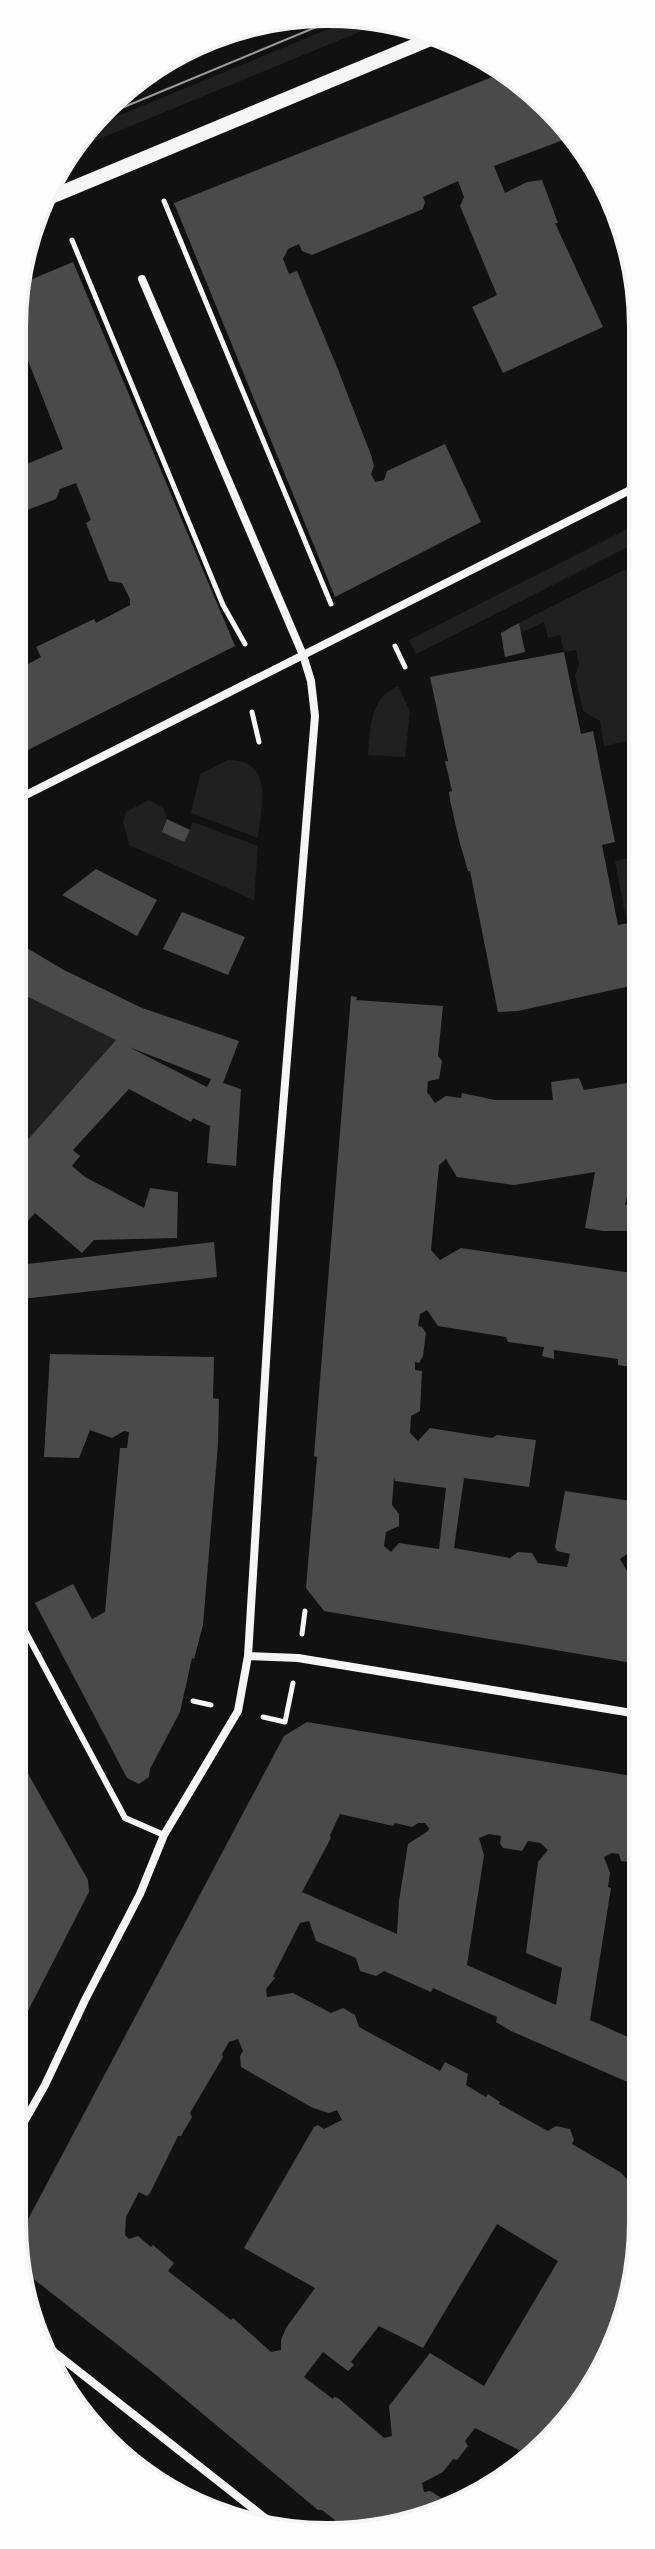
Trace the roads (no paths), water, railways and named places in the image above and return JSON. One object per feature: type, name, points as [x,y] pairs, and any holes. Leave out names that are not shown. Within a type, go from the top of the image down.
[{"type":"street","points":[[57,195],[424,42]]},
{"type":"street","points":[[26,2118],[140,1894],[164,1835],[238,1711],[248,1656],[277,1181],[315,716],[311,681],[303,655],[142,279]]},
{"type":"street","points":[[26,795],[629,491]]},
{"type":"street","points":[[248,1656],[298,1658],[629,1713]]},
{"type":"street","points":[[57,2354],[262,2516]]},
{"type":"lane","points":[[26,1632],[125,1818],[164,1835]]},
{"type":"tram line","points":[[120,109],[318,27]]}]
